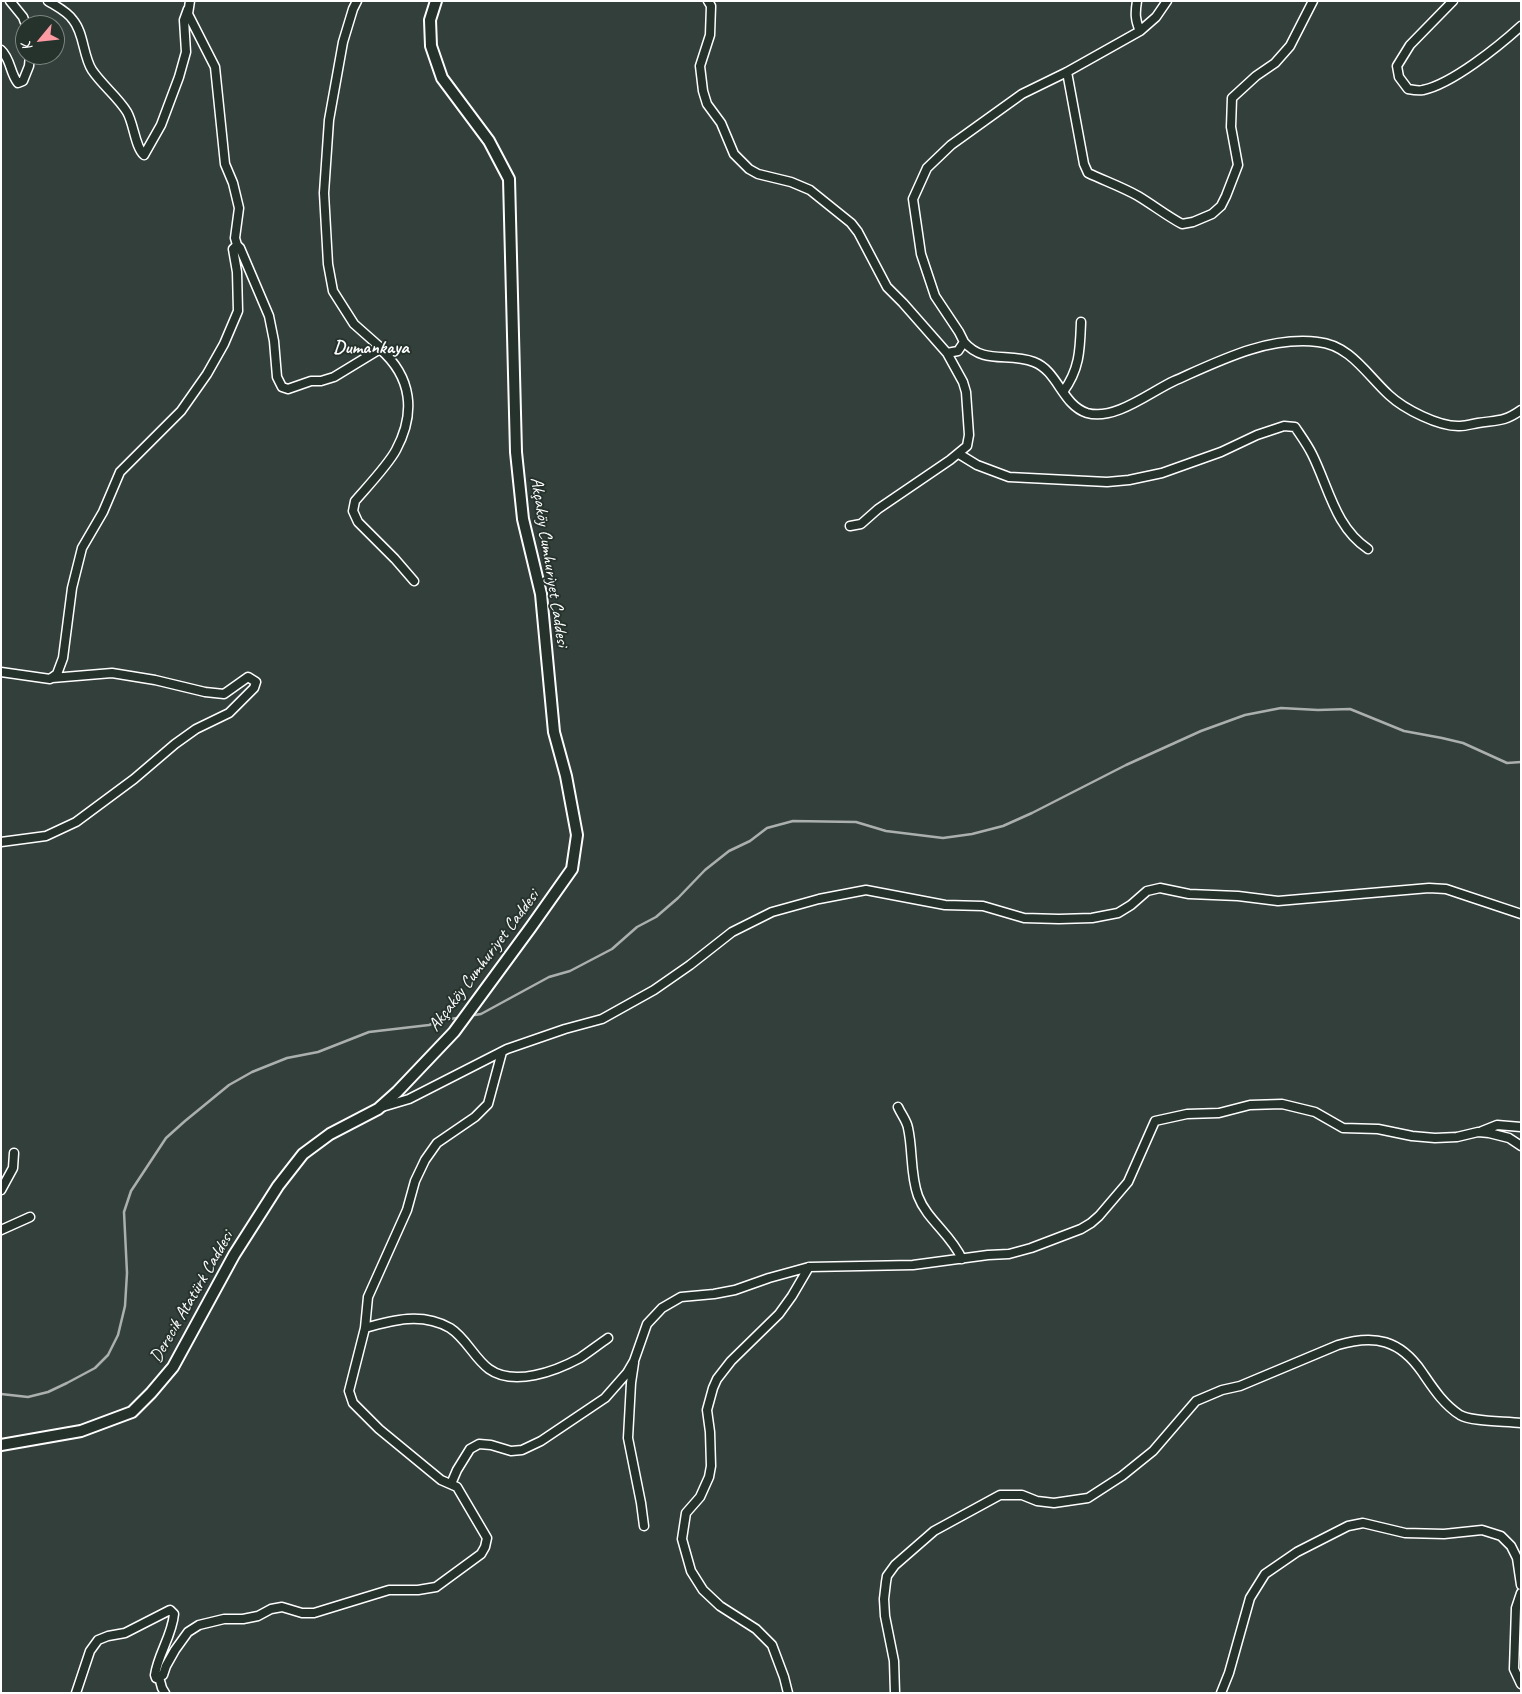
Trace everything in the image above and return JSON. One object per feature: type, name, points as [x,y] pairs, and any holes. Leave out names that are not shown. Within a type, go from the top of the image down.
[{"type":"main road","name":"Akçaköy Cumhuriyet Caddesi","points":[[378,1109],[397,1092],[454,1032],[508,959],[572,869],[577,834],[566,776],[554,732],[541,594],[523,519],[516,452],[509,179],[489,141],[442,78],[431,46],[430,20],[436,1]]},
{"type":"main road","name":"Derecik Atatürk Caddesi","points":[[1,1446],[81,1431],[132,1412],[151,1394],[173,1366],[234,1255],[278,1186],[303,1154],[330,1134],[378,1109]]},
{"type":"street","points":[[10,1],[21,15]]},
{"type":"street","points":[[48,1],[73,20],[88,62],[93,71],[127,111],[141,152],[144,155],[160,125],[179,77],[186,52],[184,20],[189,5]]},
{"type":"street","points":[[357,1],[343,42],[329,120],[324,192],[328,264],[333,291],[354,324],[392,359],[403,377],[408,397],[409,420],[396,451],[355,501],[353,511],[358,522],[414,581]]},
{"type":"street","points":[[708,1],[711,6],[710,35],[700,66],[703,91],[707,104],[721,123],[734,154],[749,169],[758,174],[791,182],[810,190],[852,223],[887,288],[948,353],[966,392],[969,435],[966,446],[959,454],[882,506],[861,524],[850,526]]},
{"type":"street","points":[[1137,1],[1135,22],[1140,31]]},
{"type":"street","points":[[1166,1],[1156,17],[1140,31],[1067,72],[1022,94],[946,148],[926,168],[913,199],[921,254],[931,286],[940,305],[964,342],[971,350],[980,355],[1012,357],[1043,366],[1077,408],[1087,413],[1098,415],[1129,405],[1175,381],[1255,348],[1276,343],[1307,341],[1330,343],[1340,348],[1357,362],[1396,401],[1436,422],[1458,426],[1501,421],[1521,410]]},
{"type":"street","points":[[1067,72],[1084,164],[1088,173],[1141,198],[1182,224],[1193,222],[1212,214],[1221,206],[1238,165],[1231,127],[1232,98],[1256,76],[1275,63],[1290,46],[1313,1]]},
{"type":"street","points":[[1453,1],[1410,45],[1397,66],[1399,77],[1408,89],[1422,90],[1445,81],[1498,47],[1521,26]]},
{"type":"street","points":[[189,5],[188,14],[215,67],[225,164],[233,183],[239,208],[237,245],[240,248],[268,316],[274,342],[277,377],[282,387],[288,389],[304,383],[334,377],[380,349]]},
{"type":"street","points":[[1,50],[12,68],[14,79],[18,84],[22,82],[29,65]]},
{"type":"street","points":[[50,679],[57,674],[63,658],[72,588],[82,548],[103,512],[120,472],[181,411],[207,374],[238,311],[237,272],[233,249],[237,245]]},
{"type":"street","points":[[1063,392],[1072,379],[1078,364],[1081,322]]},
{"type":"street","points":[[948,353],[958,351],[964,342]]},
{"type":"street","points":[[959,454],[987,470],[1009,477],[1107,482],[1129,480],[1162,473],[1221,452],[1257,435],[1284,426],[1295,427],[1312,455],[1345,527],[1351,536],[1368,549]]},
{"type":"street","points":[[1,672],[50,679],[112,673],[155,680],[205,692],[224,694],[248,677],[256,682],[254,688],[229,713],[196,729],[175,744],[134,779],[76,822],[46,836],[1,842]]},
{"type":"street","points":[[378,1109],[409,1099],[502,1052],[602,1019],[654,990],[732,932],[772,912],[820,899],[866,890],[945,905],[983,906],[1024,918],[1060,919],[1092,918],[1118,913],[1147,891],[1160,888],[1189,894],[1238,896],[1278,901],[1446,888],[1521,914]]},
{"type":"street","points":[[159,1677],[163,1675],[166,1666],[188,1632],[199,1625],[224,1619],[243,1619],[258,1616],[271,1609],[282,1607],[314,1613],[388,1590],[418,1590],[436,1587],[481,1554],[485,1547],[487,1538],[457,1487],[441,1480],[379,1429],[352,1403],[349,1391],[365,1328],[368,1297],[407,1210],[415,1181],[425,1160],[437,1143],[474,1117],[488,1104],[502,1052]]},
{"type":"street","points":[[451,1484],[456,1470],[470,1449],[479,1444],[491,1444],[511,1451],[522,1450],[541,1441],[605,1398],[627,1373],[634,1361],[647,1324],[662,1308],[681,1297],[736,1290],[769,1278],[809,1267],[913,1265],[1020,1252],[1071,1233],[1091,1223],[1107,1208],[1128,1182],[1155,1121],[1187,1114],[1219,1113],[1250,1105],[1277,1103],[1315,1112],[1343,1128],[1378,1129],[1412,1136],[1457,1137],[1497,1125],[1521,1127]]},
{"type":"street","points":[[898,1107],[908,1126],[912,1166],[919,1198],[930,1216],[952,1240],[962,1259]]},
{"type":"street","points":[[1478,1132],[1509,1138],[1521,1146]]},
{"type":"street","points":[[1,1190],[13,1168],[14,1153]]},
{"type":"street","points":[[1,1230],[30,1217]]},
{"type":"street","points":[[788,1693],[772,1645],[756,1629],[720,1606],[703,1590],[692,1571],[682,1539],[686,1513],[700,1497],[709,1477],[711,1466],[710,1432],[707,1410],[712,1388],[731,1361],[779,1314],[809,1267]]},
{"type":"street","points":[[365,1328],[406,1318],[428,1320],[449,1328],[458,1335],[488,1368],[497,1374],[508,1377],[530,1375],[581,1358],[608,1338]]},
{"type":"street","points":[[895,1693],[894,1661],[885,1622],[884,1604],[887,1576],[895,1565],[934,1531],[1000,1495],[1022,1495],[1048,1503],[1088,1498],[1122,1476],[1153,1451],[1188,1408],[1200,1398],[1240,1386],[1338,1345],[1356,1341],[1386,1341],[1405,1353],[1421,1370],[1439,1397],[1461,1415],[1471,1418],[1521,1423]]},
{"type":"street","points":[[634,1361],[628,1438],[644,1526]]},
{"type":"street","points":[[1221,1693],[1229,1673],[1250,1598],[1265,1574],[1297,1552],[1348,1526],[1363,1523],[1405,1533],[1444,1534],[1482,1530],[1501,1536],[1511,1546],[1517,1558],[1521,1585]]},
{"type":"street","points":[[1521,1593],[1516,1608],[1514,1668],[1521,1684]]},
{"type":"street","points":[[76,1693],[90,1651],[98,1640],[125,1632],[170,1610],[174,1614],[174,1624],[156,1667],[154,1675],[156,1678],[159,1677]]},
{"type":"street","points":[[159,1677],[165,1693]]},
{"type":"waterway","points":[[475,1015],[481,1014],[549,977],[570,971],[612,949],[637,927],[656,917],[678,898],[705,870],[729,851],[750,841],[767,828],[793,821],[856,822],[886,831],[943,838],[972,834],[1003,826],[1032,813],[1126,765],[1201,731],[1245,715],[1281,708],[1350,709],[1404,731],[1463,743],[1507,763],[1521,762]]},
{"type":"waterway","points":[[1,1394],[28,1397],[48,1392],[95,1368],[108,1355],[118,1335],[125,1306],[127,1273],[124,1212],[131,1191],[166,1138],[185,1121],[229,1085],[252,1072],[287,1058],[318,1052],[369,1032],[429,1025],[442,1020],[457,1018]]},
{"type":"district","name":"Dumankaya","points":[[371,348]]}]
